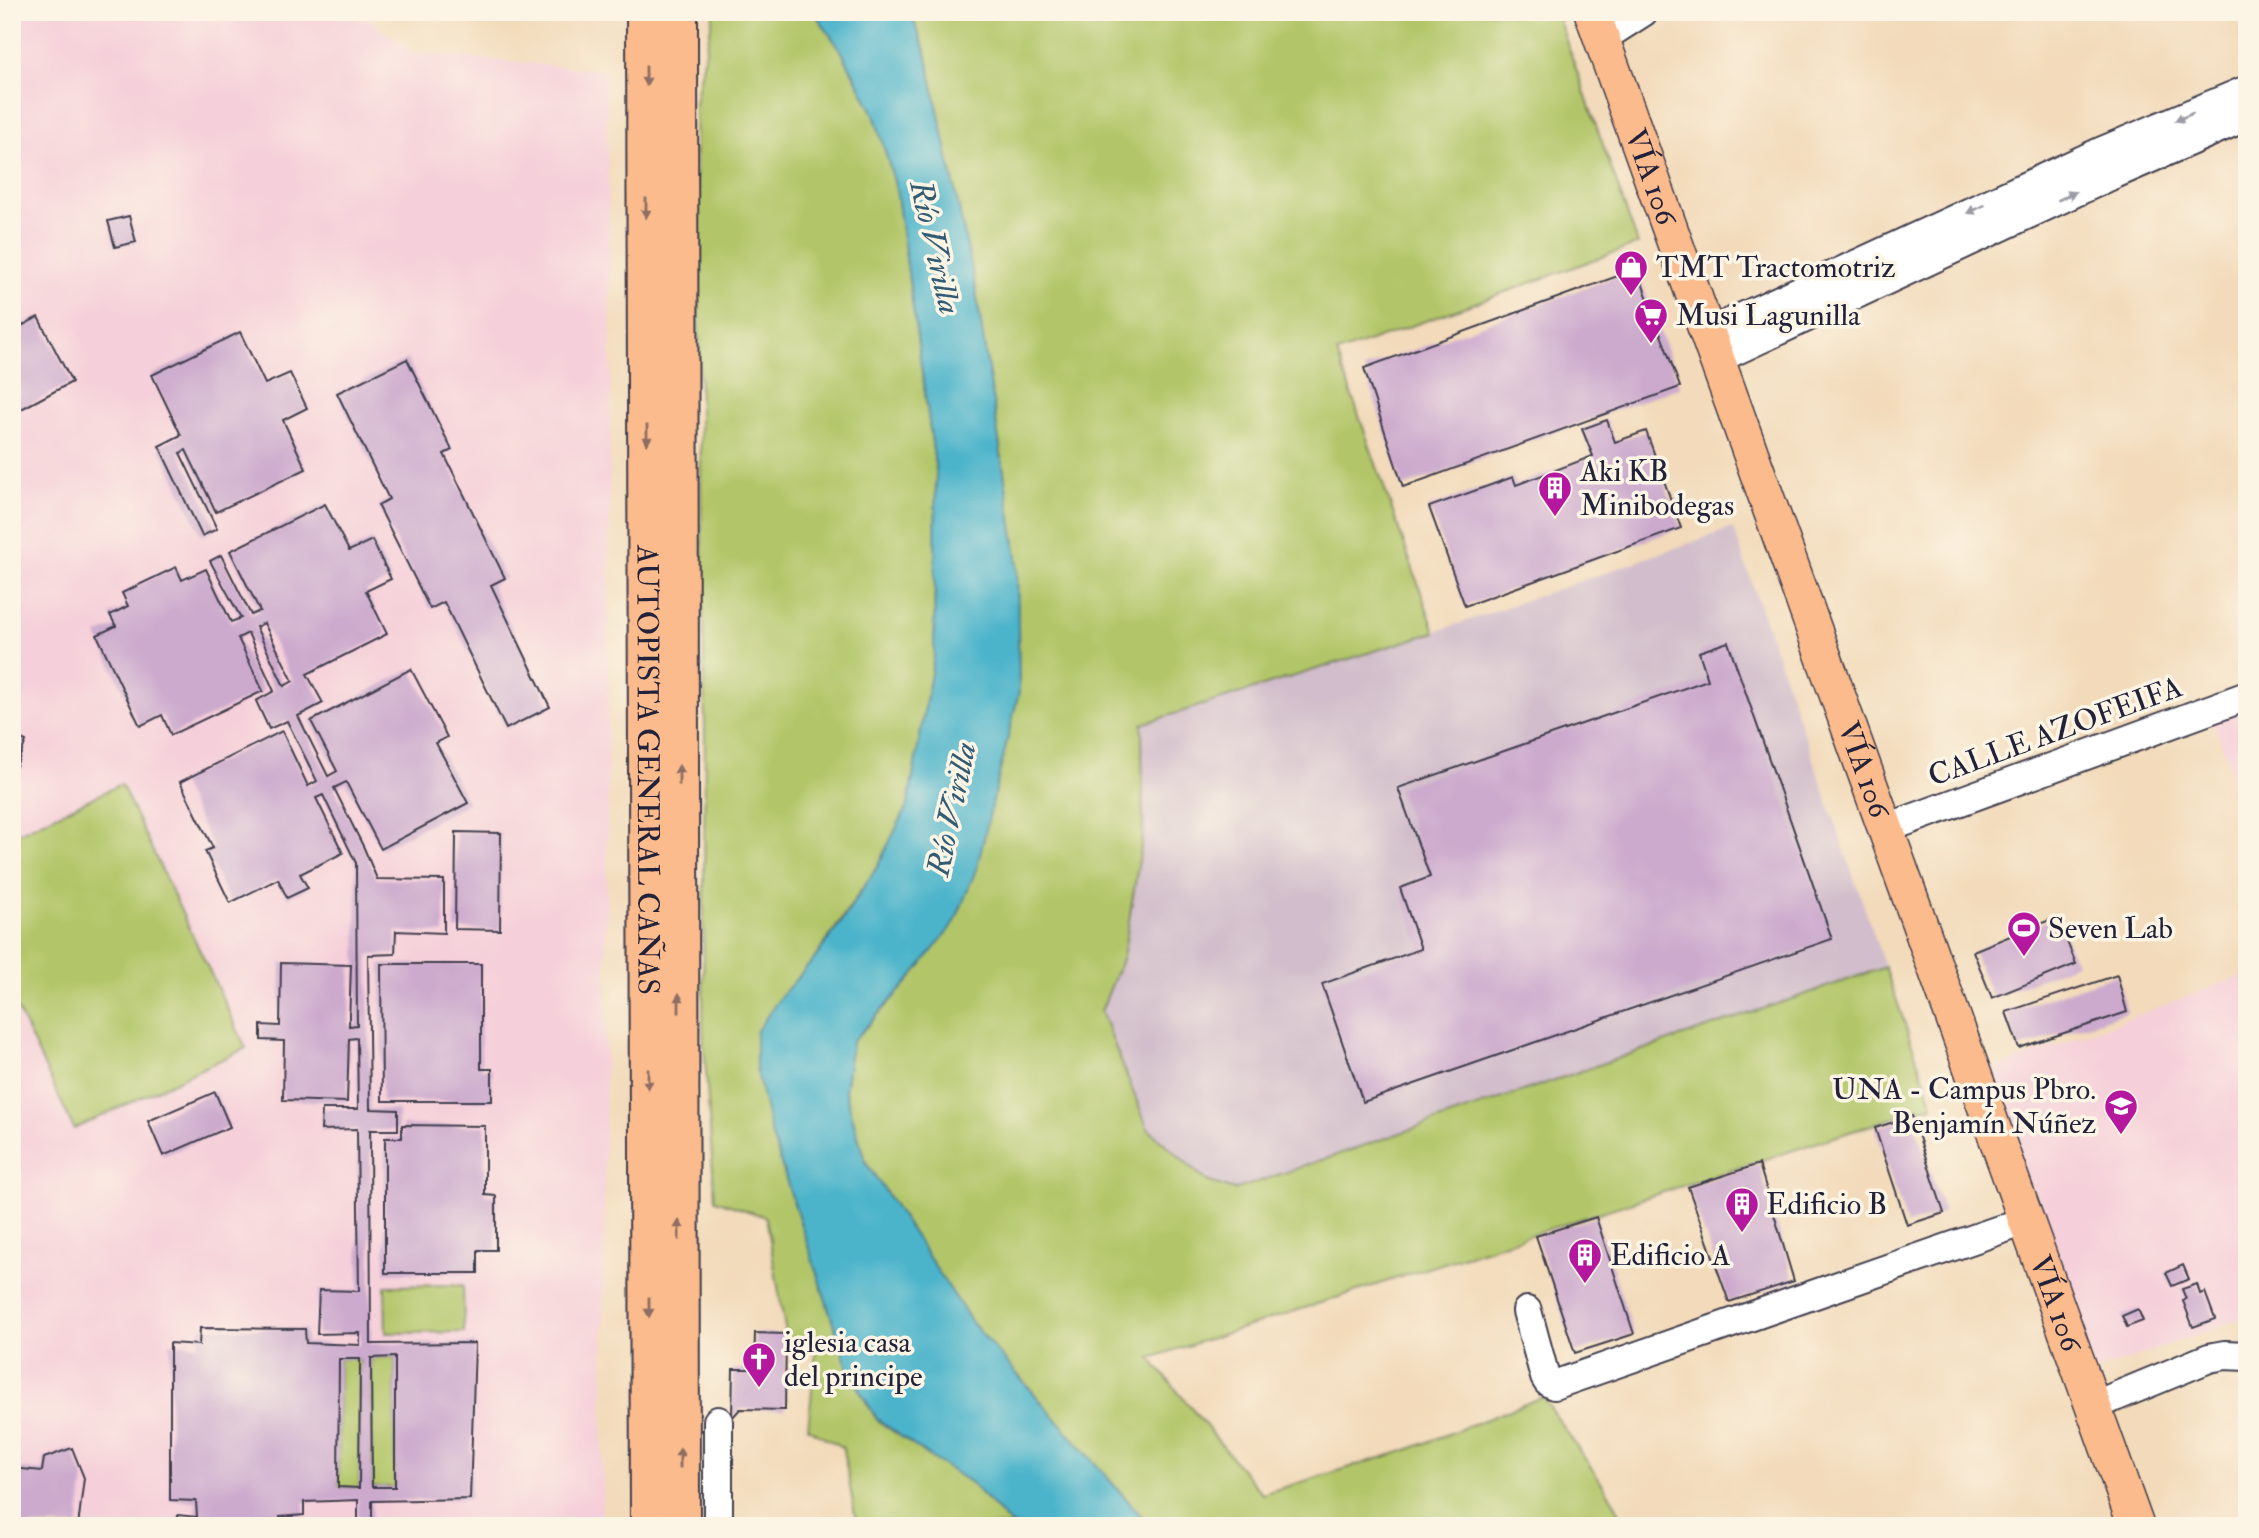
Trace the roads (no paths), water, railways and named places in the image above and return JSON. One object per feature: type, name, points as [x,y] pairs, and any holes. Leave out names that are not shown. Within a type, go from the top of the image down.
[{"type":"highway","name":"AUTOPISTA GENERAL CAÑAS","points":[[646,12],[662,139],[680,1526]]},
{"type":"highway","name":"AUTOPISTA GENERAL CAÑAS","points":[[650,1526],[662,139],[678,12]]},
{"type":"main road","name":"VÍA 106","points":[[1597,26],[2136,1526]]},
{"type":"street","points":[[1597,26],[1643,12]]},
{"type":"street","points":[[1713,346],[2104,164],[2247,90]]},
{"type":"street","points":[[2104,164],[2247,116]]},
{"type":"street","name":"CALLE AZOFEIFA","points":[[1887,828],[2247,696]]},
{"type":"street","points":[[1527,1311],[1545,1377],[1554,1385],[2025,1221]]},
{"type":"street","points":[[2093,1406],[2209,1358],[2225,1355],[2247,1356]]},
{"type":"street","points":[[2209,1358],[2247,1373]]},
{"type":"street","points":[[718,1421],[718,1526]]},
{"type":"water","name":"Río Virilla","points":[[814,12],[910,12],[926,53],[975,285],[1017,557],[1019,692],[977,867],[955,922],[907,983],[852,1042],[845,1091],[865,1161],[973,1324],[1150,1526],[1012,1526],[970,1482],[877,1419],[850,1374],[771,1133],[756,1068],[756,1032],[781,996],[815,958],[842,921],[877,867],[908,805],[934,656],[936,471],[896,188],[874,114],[842,52]]},
{"type":"place","name":"TMT Tractomotriz","points":[[1631,297]]},
{"type":"place","name":"Musi Lagunilla","points":[[1651,345]]},
{"type":"place","name":"Aki KB Minibodegas","points":[[1555,518]]},
{"type":"place","name":"Seven Lab","points":[[2024,958]]},
{"type":"place","name":"UNA - Campus Pbro. Benjamín Núñez","points":[[2121,1136]]},
{"type":"place","name":"Edificio B","points":[[1742,1234]]},
{"type":"place","name":"Edificio A","points":[[1585,1285]]},
{"type":"place","name":"iglesia casa del principe","points":[[759,1389]]}]
